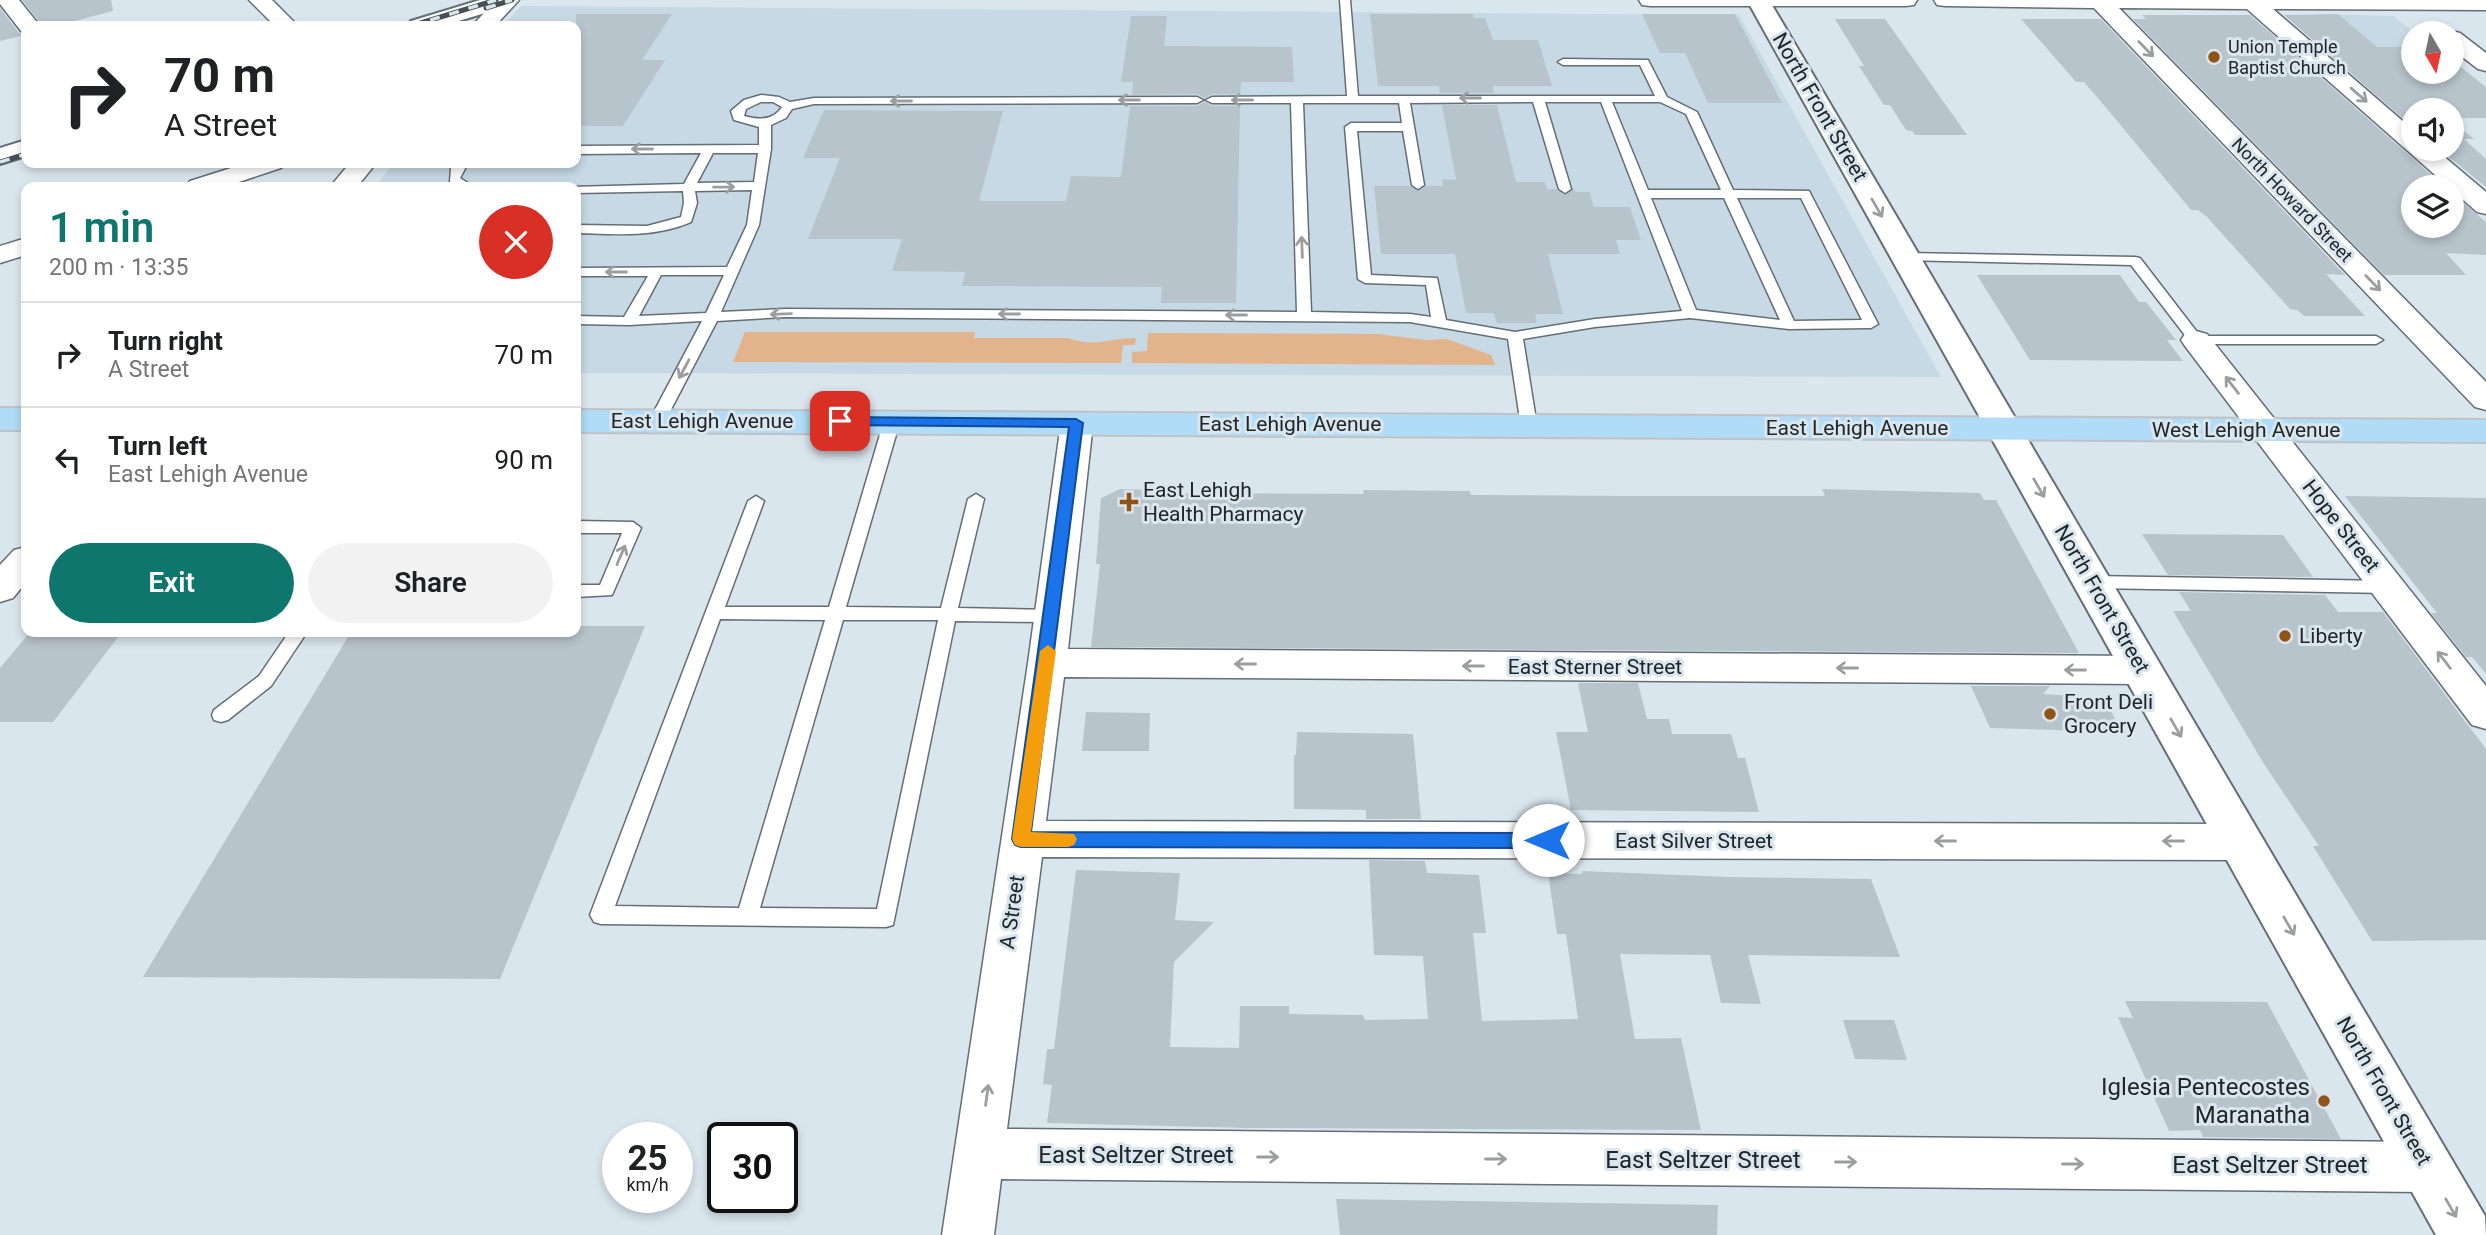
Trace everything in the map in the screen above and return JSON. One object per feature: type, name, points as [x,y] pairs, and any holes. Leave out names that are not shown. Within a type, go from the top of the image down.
[{"type":"main road","points":[[0,419],[21,419]]},
{"type":"main road","name":"East Lehigh Avenue","points":[[581,421],[2005,429]]},
{"type":"main road","name":"West Lehigh Avenue","points":[[2005,429],[2486,430]]},
{"type":"street","points":[[8,0],[25,21]]},
{"type":"street","points":[[260,0],[283,21]]},
{"type":"street","points":[[436,21],[506,0]]},
{"type":"street","points":[[487,21],[506,0]]},
{"type":"street","points":[[1650,0],[1906,0]]},
{"type":"street","name":"North Front Street","points":[[1758,0],[2466,1235]]},
{"type":"street","points":[[1945,0],[2486,4]]},
{"type":"street","name":"North Howard Street","points":[[2099,1],[2486,400]]},
{"type":"street","points":[[2251,1],[2401,132]]},
{"type":"street","points":[[2404,2],[2429,21]]},
{"type":"street","points":[[2464,47],[2486,64]]},
{"type":"street","points":[[0,156],[21,150]]},
{"type":"street","points":[[2434,161],[2486,206]]},
{"type":"street","points":[[214,182],[257,168]]},
{"type":"street","points":[[347,182],[359,168]]},
{"type":"street","points":[[0,255],[21,248]]},
{"type":"street","name":"Hope Street","points":[[2196,340],[2486,714]]},
{"type":"street","name":"A Street","points":[[968,1235],[1047,663],[1076,423]]},
{"type":"street","points":[[0,589],[21,565]]},
{"type":"street","name":"East Sterner Street","points":[[1047,663],[2143,670]]},
{"type":"street","name":"East Silver Street","points":[[1021,839],[2241,842]]},
{"type":"street","name":"East Seltzer Street","points":[[979,1154],[2427,1167]]},
{"type":"lane","points":[[1345,0],[1353,99]]},
{"type":"lane","points":[[1563,62],[1644,62],[1662,99]]},
{"type":"lane","points":[[1404,98],[1418,185]]},
{"type":"lane","points":[[1538,99],[1565,189]]},
{"type":"lane","points":[[1605,99],[1690,314]]},
{"type":"lane","points":[[1212,100],[1662,99],[1691,112],[1789,325]]},
{"type":"lane","points":[[788,106],[782,101],[750,101],[737,111],[738,118],[765,123],[782,116],[788,106],[814,101],[1197,100]]},
{"type":"lane","points":[[1297,100],[1304,316]]},
{"type":"lane","points":[[657,421],[711,317],[753,225],[765,149],[765,123]]},
{"type":"lane","points":[[1409,127],[1351,127],[1365,279],[1432,281],[1439,322]]},
{"type":"lane","points":[[688,188],[709,149]]},
{"type":"lane","points":[[581,150],[765,149]]},
{"type":"lane","points":[[581,189],[760,186]]},
{"type":"lane","points":[[581,229],[657,229],[678,224],[686,219],[689,211],[692,197],[688,188]]},
{"type":"lane","points":[[581,320],[629,321],[785,313],[1304,316],[1410,318],[1515,336],[1595,323],[1690,314],[1789,325],[1871,324],[1805,194],[1643,194]]},
{"type":"lane","points":[[1906,257],[2135,261],[2196,340],[2376,340]]},
{"type":"lane","points":[[629,321],[657,271]]},
{"type":"lane","points":[[581,272],[733,271]]},
{"type":"lane","points":[[1515,336],[1529,426]]},
{"type":"lane","points":[[747,916],[892,421]]},
{"type":"lane","points":[[756,501],[601,915],[886,918],[948,614],[976,499]]},
{"type":"lane","points":[[581,527],[633,528],[606,591],[581,591]]},
{"type":"lane","points":[[2092,582],[2388,587]]},
{"type":"lane","points":[[714,613],[1052,616]]},
{"type":"lane","points":[[221,715],[265,681],[295,637]]},
{"type":"shaded area","points":[[521,6],[1739,15],[1941,377],[581,373],[581,182],[379,182],[390,168],[581,168],[581,21],[508,21]]},
{"type":"shaded area","points":[[2318,14],[2393,16],[2401,22],[2401,47],[2357,47]]},
{"type":"shaded area","points":[[745,332],[975,332],[974,338],[1068,338],[1087,342],[1136,338],[1135,345],[1123,345],[1121,363],[733,362]]},
{"type":"shaded area","points":[[1148,333],[1378,334],[1426,340],[1447,339],[1491,355],[1495,365],[1132,363],[1132,352],[1147,351]]},
{"type":"building","points":[[22,0],[111,0],[113,11],[75,21],[39,21]]},
{"type":"building","points":[[0,8],[21,36],[0,41]]},
{"type":"building","points":[[576,14],[672,14],[642,60],[665,60],[623,126],[581,126],[581,21],[576,21]]},
{"type":"building","points":[[1370,14],[1473,14],[1474,18],[1485,18],[1493,40],[1538,40],[1552,86],[1492,86],[1494,93],[1440,93],[1439,86],[1378,86]]},
{"type":"building","points":[[1642,14],[1735,14],[1782,103],[1708,103],[1685,53],[1660,53]]},
{"type":"building","points":[[2338,14],[2377,47],[2401,47],[2401,84],[2464,84],[2464,70],[2486,87],[2486,118],[2464,118],[2464,98],[2401,98],[2401,117],[2284,15]]},
{"type":"building","points":[[2142,15],[2250,15],[2401,148],[2401,161],[2416,161],[2431,175],[2401,175],[2401,238],[2464,238],[2464,203],[2486,222],[2486,255],[2446,253],[2466,275],[2384,275],[2133,19],[2146,19]]},
{"type":"building","points":[[1131,16],[1167,16],[1164,46],[1292,47],[1294,82],[1241,82],[1240,94],[1212,94],[1205,98],[1197,94],[1132,95],[1133,82],[1121,82]]},
{"type":"building","points":[[1835,19],[1885,19],[1967,135],[1915,135],[1906,130],[1890,105],[1884,105],[1859,66],[1864,66]]},
{"type":"building","points":[[2021,19],[2101,19],[2345,275],[2326,274],[2365,316],[2304,316],[2297,310],[2290,309],[2206,216],[2198,210],[2191,210],[2084,82],[2076,82]]},
{"type":"building","points":[[1205,102],[1212,106],[1240,106],[1236,303],[1161,303],[1162,287],[962,286],[965,272],[892,271],[902,239],[808,239],[840,158],[803,158],[824,110],[1003,111],[979,201],[1066,201],[1071,176],[1121,177],[1130,106],[1197,106]]},
{"type":"building","points":[[1442,105],[1497,105],[1516,182],[1545,182],[1547,189],[1556,189],[1564,195],[1573,189],[1576,192],[1589,192],[1594,207],[1630,207],[1641,240],[1616,240],[1620,254],[1548,254],[1563,314],[1535,314],[1537,323],[1497,323],[1494,313],[1466,313],[1455,254],[1381,254],[1374,186],[1410,186],[1419,191],[1426,186],[1443,186],[1442,179],[1456,180]]},
{"type":"building","points":[[2464,131],[2474,139],[2464,139]]},
{"type":"building","points":[[2464,139],[2486,159],[2486,187],[2454,161],[2464,161]]},
{"type":"building","points":[[1977,275],[2120,275],[2139,302],[2146,302],[2176,340],[2167,340],[2183,361],[2030,360]]},
{"type":"building","points":[[1120,489],[1164,490],[1164,493],[1364,494],[1363,490],[1470,491],[1471,495],[1633,496],[1825,496],[1822,489],[1980,493],[1984,500],[1996,500],[2079,653],[1091,647],[1100,564],[1096,564],[1101,498]]},
{"type":"building","points":[[2345,496],[2486,498],[2486,674],[2472,657],[2466,657],[2431,613],[2437,613]]},
{"type":"building","points":[[2142,534],[2283,535],[2313,577],[2168,575]]},
{"type":"building","points":[[2179,592],[2325,595],[2338,612],[2383,612],[2486,749],[2486,940],[2372,941],[2313,846],[2319,846],[2264,764],[2173,611],[2191,611]]},
{"type":"building","points":[[581,626],[645,626],[500,979],[143,977],[348,637],[581,637]]},
{"type":"building","points":[[26,637],[118,637],[53,722],[0,722],[0,668]]},
{"type":"building","points":[[1578,683],[1638,683],[1647,719],[1669,719],[1672,734],[1731,734],[1738,758],[1745,758],[1759,812],[1571,810],[1556,732],[1588,732]]},
{"type":"building","name":"Front Deli Grocery","points":[[1971,686],[2050,686],[2043,694],[2104,698],[2122,732],[1990,728]]},
{"type":"building","points":[[1086,712],[1150,713],[1149,751],[1082,751]]},
{"type":"building","points":[[1297,732],[1413,734],[1421,819],[1366,819],[1366,810],[1294,809],[1294,755]]},
{"type":"building","points":[[1369,860],[1425,861],[1427,873],[1479,875],[1486,933],[1473,933],[1482,1021],[1578,1019],[1566,934],[1557,934],[1548,873],[1582,874],[1582,871],[1871,879],[1900,957],[1748,955],[1761,1004],[1721,1003],[1710,955],[1620,954],[1635,1039],[1681,1038],[1701,1130],[1248,1128],[1047,1123],[1052,1085],[1043,1084],[1047,1049],[1054,1049],[1076,870],[1180,873],[1175,920],[1214,922],[1174,962],[1170,1047],[1239,1048],[1240,1006],[1289,1006],[1289,1014],[1363,1015],[1365,1020],[1428,1019],[1423,956],[1374,955]]},
{"type":"building","points":[[2125,1001],[2267,1002],[2341,1139],[2203,1137],[2200,1130],[2169,1131],[2118,1017],[2133,1018]]},
{"type":"building","points":[[1843,1020],[1894,1020],[1907,1060],[1855,1059]]},
{"type":"building","points":[[1336,1199],[1718,1205],[1717,1235],[1340,1235]]},
{"type":"railway","points":[[427,21],[496,0]]},
{"type":"railway","points":[[486,8],[512,0]]},
{"type":"railway","points":[[0,162],[21,156]]},
{"type":"slow traffic","points":[[1048,651],[1021,839],[1068,839]]},
{"type":"place","name":"Union Temple Baptist Church","points":[[2214,57]]},
{"type":"place","name":"East Lehigh Health Pharmacy","points":[[1129,502]]},
{"type":"place","name":"Liberty","points":[[2285,636]]},
{"type":"place","name":"Front Deli Grocery","points":[[2050,714]]},
{"type":"place","name":"Iglesia Pentecostes Maranatha","points":[[2324,1101]]},
{"type":"route","points":[[840,421],[1076,423],[1047,663],[1021,839],[1548,840]]}]
